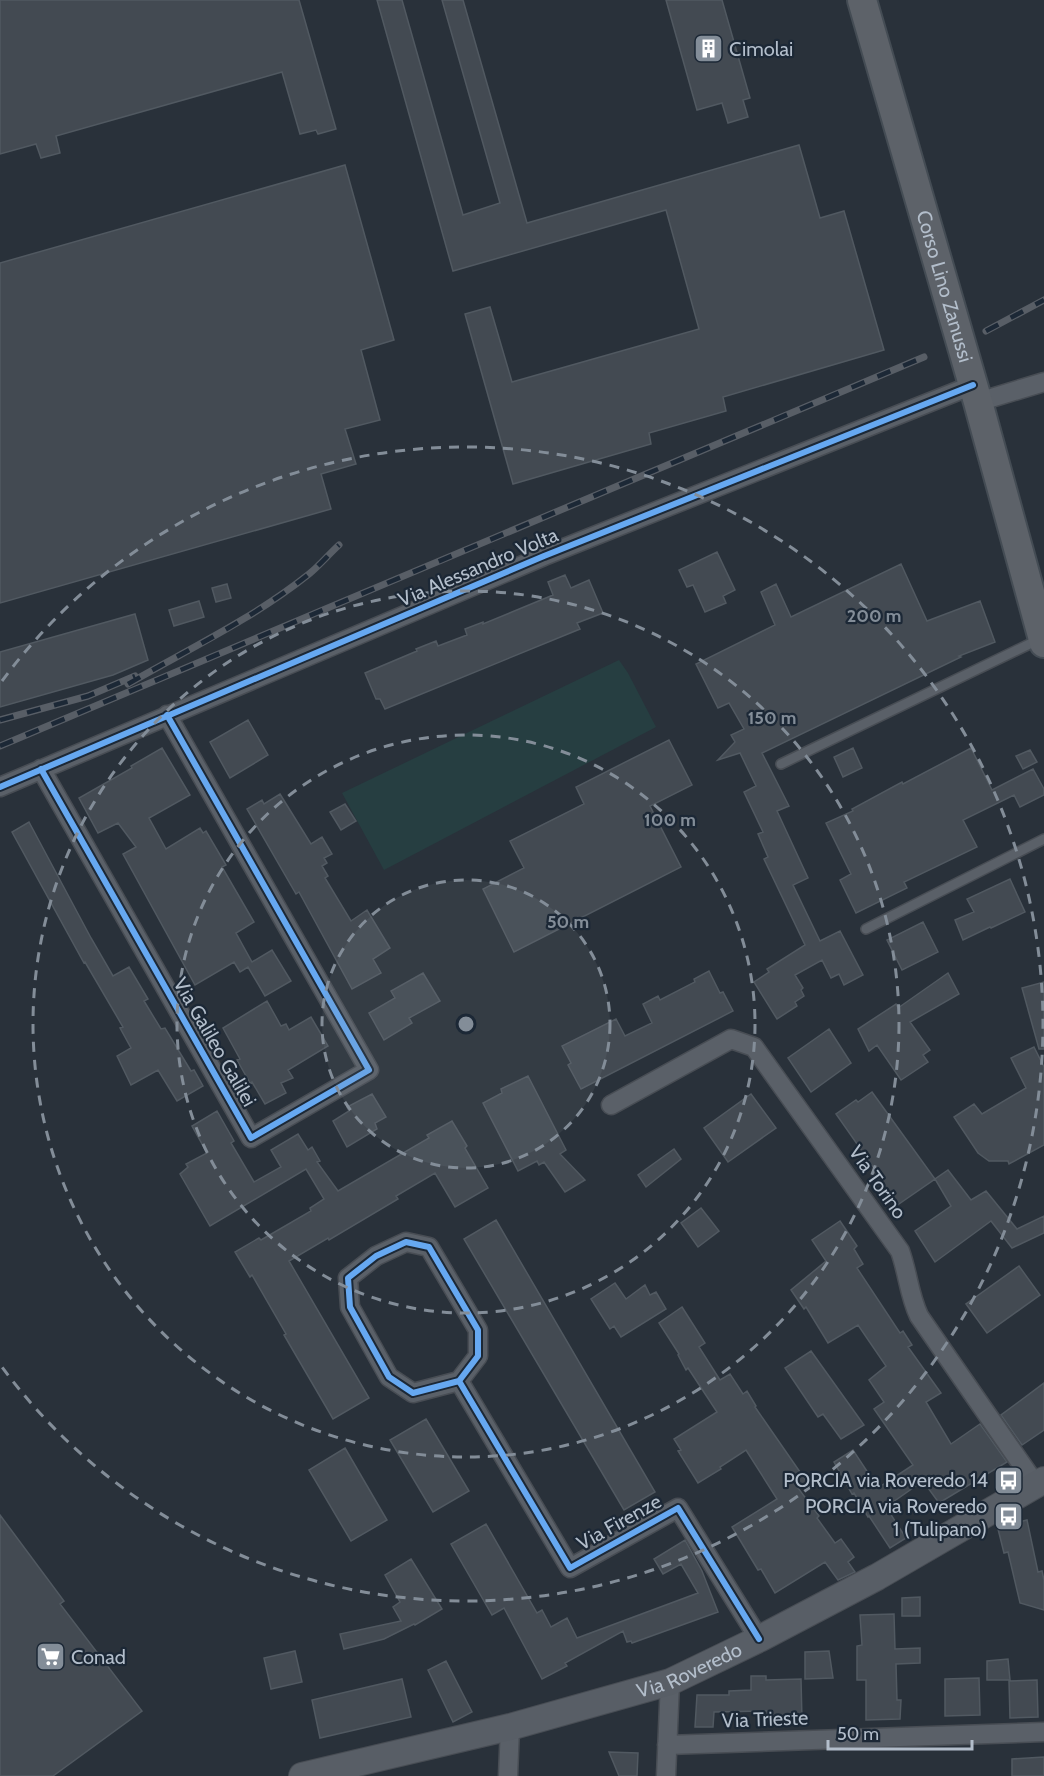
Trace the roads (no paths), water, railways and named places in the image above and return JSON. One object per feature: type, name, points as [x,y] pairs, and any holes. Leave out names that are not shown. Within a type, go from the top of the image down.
[{"type":"main road","name":"Corso Lino Zanussi","points":[[862,0],[1043,640]]},
{"type":"main road","name":"Via Roveredo","points":[[305,1776],[510,1727],[670,1682],[759,1639],[877,1577],[1040,1483]]},
{"type":"street","name":"Via Alessandro Volta","points":[[0,788],[167,715],[555,552],[975,394],[1044,382]]},
{"type":"street","name":"Via Galileo Galilei","points":[[41,769],[251,1138],[369,1070],[167,715]]},
{"type":"street","name":"Via Torino","points":[[611,1106],[731,1039],[754,1047],[900,1251],[912,1303],[918,1316],[1040,1483]]},
{"type":"street","points":[[406,1242],[429,1247],[478,1330],[478,1356],[459,1381],[413,1393],[389,1377],[350,1307],[348,1278],[376,1256],[406,1242]]},
{"type":"street","name":"Via Firenze","points":[[459,1381],[570,1568],[678,1508],[759,1639]]},
{"type":"street","points":[[666,1776],[670,1682]]},
{"type":"street","points":[[508,1776],[510,1727]]},
{"type":"street","name":"Via Trieste","points":[[667,1745],[1044,1732]]},
{"type":"lane","points":[[781,764],[1043,640]]},
{"type":"lane","points":[[866,929],[1044,839]]},
{"type":"railway","points":[[986,331],[1044,300]]},
{"type":"railway","points":[[0,746],[924,357]]},
{"type":"railway","points":[[128,684],[266,605],[309,574],[339,545]]},
{"type":"railway","points":[[0,720],[88,696],[135,676]]},
{"type":"place","name":"Cimolai","points":[[708,49]]},
{"type":"place","name":"PORCIA via Roveredo 14","points":[[1009,1480]]},
{"type":"place","name":"PORCIA via Roveredo 1 (Tulipano)","points":[[1008,1517]]},
{"type":"place","name":"Conad","points":[[50,1657]]}]
